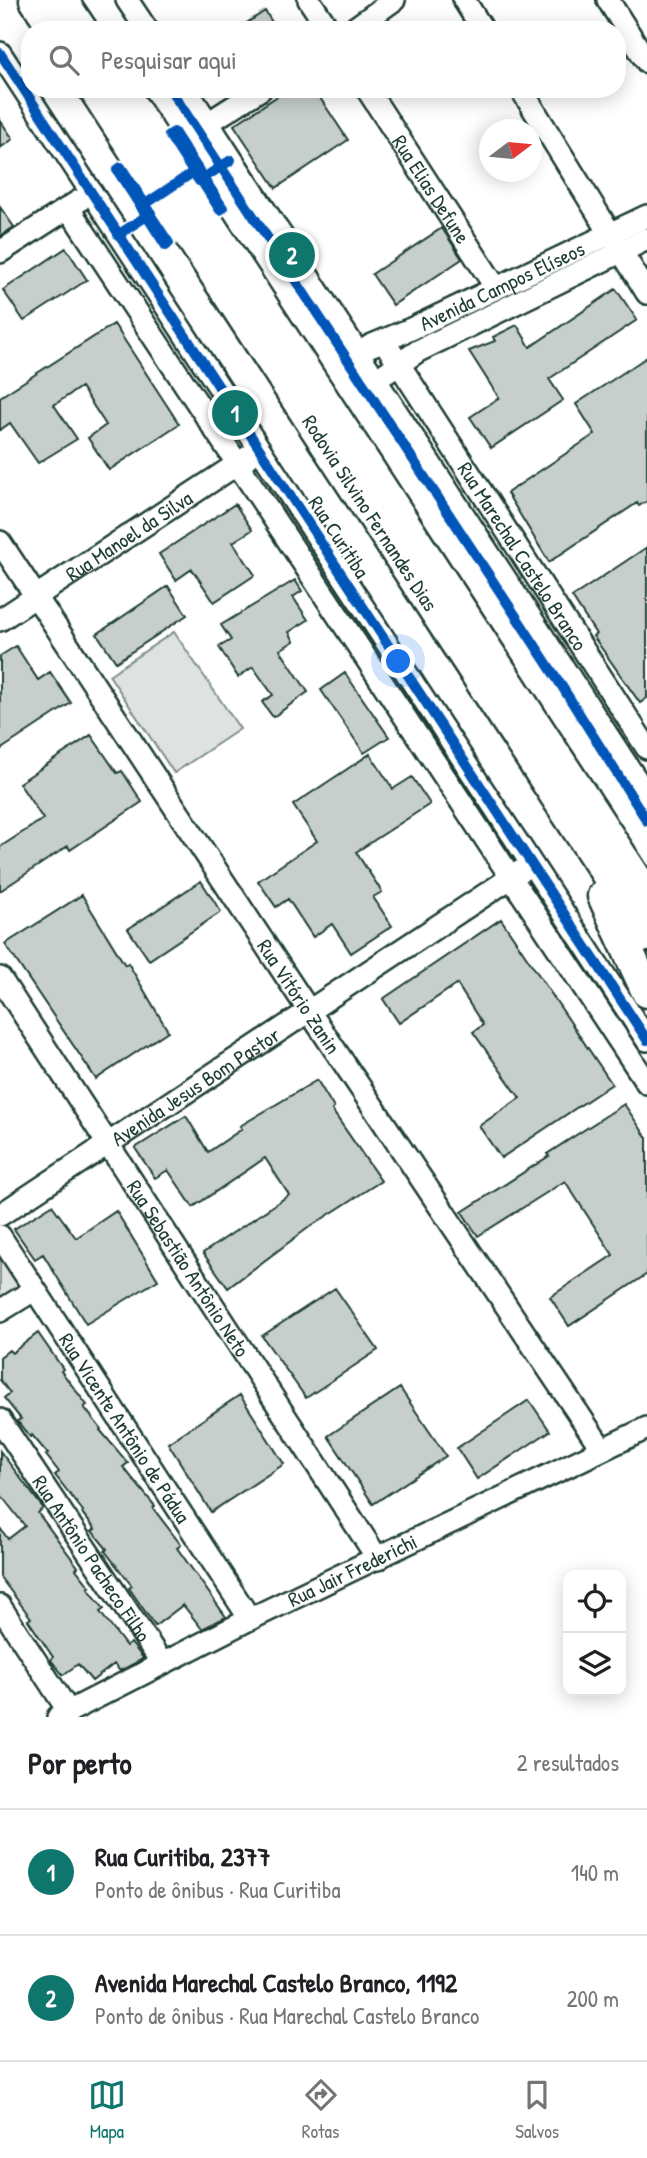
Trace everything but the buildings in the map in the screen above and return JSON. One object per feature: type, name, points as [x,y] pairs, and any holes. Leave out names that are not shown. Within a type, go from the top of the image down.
[{"type":"highway","points":[[35,0],[49,21]]},
{"type":"highway","points":[[62,0],[76,21]]},
{"type":"highway","name":"Rodovia Silvino Fernandes Dias","points":[[100,98],[532,739],[647,895]]},
{"type":"highway","name":"Rodovia Silvino Fernandes Dias","points":[[127,98],[532,739],[647,936]]},
{"type":"highway","points":[[532,739],[647,868]]},
{"type":"highway","points":[[532,739],[647,992]]},
{"type":"street","points":[[127,0],[141,21]]},
{"type":"street","points":[[309,0],[323,21]]},
{"type":"street","points":[[365,21],[394,0]]},
{"type":"street","points":[[464,0],[477,21]]},
{"type":"street","points":[[608,0],[621,21]]},
{"type":"street","points":[[626,29],[647,62]]},
{"type":"street","name":"Rua Curitiba","points":[[0,53],[21,84]]},
{"type":"street","name":"Rua Curitiba","points":[[30,98],[258,450],[647,1040]]},
{"type":"street","name":"Rua Marechal Castelo Branco","points":[[192,98],[647,796]]},
{"type":"street","points":[[208,123],[247,98]]},
{"type":"street","name":"Rua Elias Defune","points":[[373,98],[496,288]]},
{"type":"street","points":[[527,98],[647,293]]},
{"type":"street","points":[[0,251],[69,209],[92,191]]},
{"type":"street","name":"Rua Curitiba","points":[[69,209],[647,1083]]},
{"type":"street","name":"Avenida Campos Elíseos","points":[[376,380],[418,351],[616,242],[647,216]]},
{"type":"street","name":"Avenida Campos Elíseos","points":[[355,351],[384,341],[496,288],[616,242],[647,239]]},
{"type":"street","name":"Rua Marechal Castelo Branco","points":[[384,341],[397,365],[647,748]]},
{"type":"street","name":"Rua Manoel da Silva","points":[[0,620],[258,450]]},
{"type":"street","name":"Rua Vitório Zanin","points":[[0,541],[309,1011],[602,1449]]},
{"type":"street","name":"Avenida Jesus Bom Pastor","points":[[0,1215],[530,863]]},
{"type":"street","name":"Rua Sebastião Antônio Neto","points":[[0,978],[378,1559]]},
{"type":"street","name":"Rua Vicente Antônio de Pádua","points":[[0,1236],[250,1619]]},
{"type":"street","points":[[0,1311],[34,1290]]},
{"type":"street","name":"Rua Antônio Pacheco Filho","points":[[0,1420],[162,1663]]},
{"type":"street","name":"Rua Jair Frederichi","points":[[64,1714],[250,1619],[647,1428]]},
{"type":"street","points":[[0,1605],[64,1714]]},
{"type":"shaded area","points":[[174,632],[240,729],[174,773],[109,675]]},
{"type":"shaded area","points":[[0,1236],[34,1290],[0,1311]]},
{"type":"cycle path","points":[[0,53],[21,85]]},
{"type":"cycle path","points":[[29,98],[647,1040]]},
{"type":"cycle path","points":[[176,98],[563,688],[647,821]]},
{"type":"cycle path","points":[[118,235],[151,213],[121,167],[117,170],[166,246],[169,243],[144,205],[195,171],[220,210],[223,208],[174,132],[169,135],[199,181],[231,160]]},
{"type":"place","name":"Avenida Marechal Castelo Branco, 1192","points":[[292,255]]},
{"type":"place","name":"Rua Curitiba, 2377","points":[[235,413]]}]
